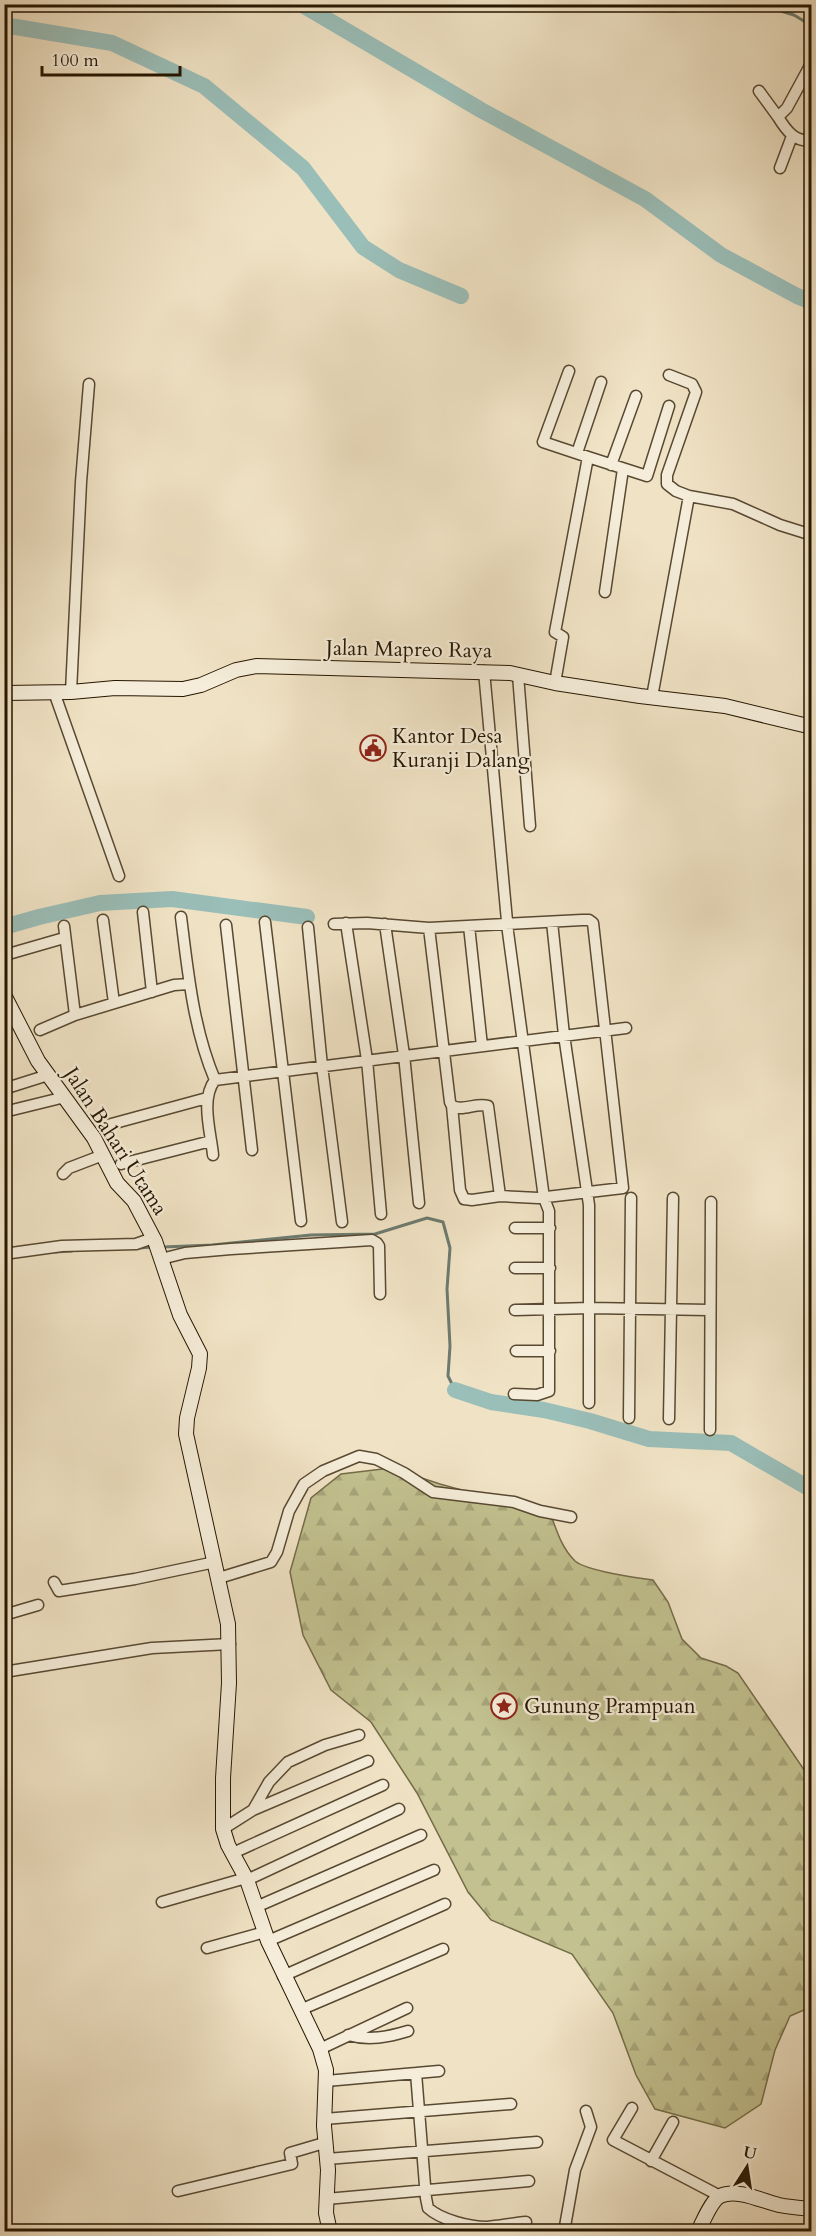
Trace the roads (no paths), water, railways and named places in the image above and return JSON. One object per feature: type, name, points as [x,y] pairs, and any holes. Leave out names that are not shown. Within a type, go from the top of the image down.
[{"type":"street","points":[[779,116],[787,108],[812,62]]},
{"type":"street","points":[[759,91],[792,135],[802,141],[812,140]]},
{"type":"street","points":[[780,168],[792,135]]},
{"type":"street","points":[[569,371],[543,442],[647,476],[669,406]]},
{"type":"street","points":[[669,375],[692,384],[696,392],[667,479],[670,488],[689,496],[733,504],[780,525],[812,535]]},
{"type":"street","points":[[555,683],[563,637],[555,632],[583,455],[601,382]]},
{"type":"street","points":[[71,692],[81,482],[89,384]]},
{"type":"street","points":[[611,465],[636,396]]},
{"type":"street","points":[[605,592],[623,469]]},
{"type":"street","points":[[652,697],[689,496]]},
{"type":"street","name":"Jalan Mapreo Raya","points":[[4,693],[71,692],[115,688],[183,689],[201,685],[227,673],[256,666],[484,671],[725,706],[812,727]]},
{"type":"street","points":[[484,671],[508,925],[544,1197],[549,1211],[549,1391],[537,1395],[513,1394]]},
{"type":"street","points":[[518,675],[530,826]]},
{"type":"street","points":[[54,692],[118,876]]},
{"type":"street","points":[[143,912],[152,992]]},
{"type":"street","points":[[181,917],[189,984],[208,1063],[215,1080]]},
{"type":"street","points":[[103,920],[114,1003]]},
{"type":"street","points":[[334,924],[385,924],[429,928],[589,920],[593,923],[624,1186],[619,1190],[528,1198],[500,1196],[464,1199],[459,1179],[429,928]]},
{"type":"street","points":[[265,922],[301,1221]]},
{"type":"street","points":[[552,922],[564,1035],[589,1205],[589,1403]]},
{"type":"street","points":[[346,923],[367,1060],[381,1214]]},
{"type":"street","points":[[385,924],[404,1055],[419,1203]]},
{"type":"street","points":[[226,925],[252,1150]]},
{"type":"street","points":[[469,926],[482,1046]]},
{"type":"street","points":[[308,927],[322,1066],[342,1222]]},
{"type":"street","points":[[5,955],[64,932],[75,1015]]},
{"type":"street","points":[[40,1030],[75,1015],[174,985],[189,984]]},
{"type":"street","name":"Jalan Bahari Utama","points":[[4,995],[38,1061],[94,1138],[117,1183],[134,1201],[157,1247],[180,1315],[200,1354],[186,1434],[219,1578],[230,1644],[223,1778],[224,1829],[246,1879],[266,1936],[320,2049],[326,2070],[324,2143],[327,2159],[326,2213],[330,2232]]},
{"type":"street","points":[[213,1155],[207,1098],[210,1086],[215,1080],[626,1028]]},
{"type":"street","points":[[48,1075],[9,1087],[4,1093],[6,1112],[65,1097]]},
{"type":"street","points":[[104,1126],[207,1098]]},
{"type":"street","points":[[452,1106],[459,1108],[482,1104],[488,1106],[500,1196]]},
{"type":"street","points":[[121,1164],[212,1141]]},
{"type":"street","points":[[63,1174],[69,1168],[103,1155]]},
{"type":"street","points":[[629,1418],[631,1198]]},
{"type":"street","points":[[669,1419],[673,1198]]},
{"type":"street","points":[[710,1430],[711,1202]]},
{"type":"street","points":[[515,1228],[549,1228]]},
{"type":"street","points":[[4,1254],[62,1246],[136,1244],[185,1253],[372,1240],[379,1246],[380,1294]]},
{"type":"street","points":[[515,1268],[550,1268]]},
{"type":"street","points":[[514,1310],[590,1308],[709,1310]]},
{"type":"street","points":[[516,1351],[550,1352]]},
{"type":"street","points":[[219,1578],[271,1562],[277,1552],[289,1511],[304,1484],[322,1471],[352,1457],[376,1459],[414,1478],[433,1492],[514,1502],[570,1517]]},
{"type":"street","points":[[54,1582],[59,1591],[135,1579],[215,1562]]},
{"type":"street","points":[[4,1615],[38,1605]]},
{"type":"street","points":[[4,1672],[152,1648],[230,1644]]},
{"type":"street","points":[[253,1810],[269,1782],[288,1762],[325,1745],[359,1735]]},
{"type":"street","points":[[224,1829],[253,1810],[368,1761]]},
{"type":"street","points":[[233,1853],[383,1785]]},
{"type":"street","points":[[162,1902],[246,1879],[399,1809]]},
{"type":"street","points":[[256,1907],[421,1835]]},
{"type":"street","points":[[207,1948],[266,1936],[434,1870]]},
{"type":"street","points":[[284,1976],[445,1904]]},
{"type":"street","points":[[300,2010],[443,1949]]},
{"type":"street","points":[[320,2049],[407,2008]]},
{"type":"street","points":[[348,2035],[367,2039],[392,2036],[408,2031]]},
{"type":"street","points":[[326,2081],[439,2071]]},
{"type":"street","points":[[416,2073],[426,2203],[431,2211],[459,2222],[488,2227],[526,2222]]},
{"type":"street","points":[[324,2119],[511,2104]]},
{"type":"street","points":[[632,2108],[613,2140],[720,2196],[737,2194],[780,2205],[812,2209]]},
{"type":"street","points":[[564,2232],[575,2170],[591,2127],[586,2111]]},
{"type":"street","points":[[651,2161],[673,2122]]},
{"type":"street","points":[[327,2159],[537,2142]]},
{"type":"street","points":[[178,2191],[292,2164],[290,2153],[324,2143]]},
{"type":"street","points":[[326,2199],[530,2181]]},
{"type":"street","points":[[698,2232],[720,2196]]},
{"type":"waterway","points":[[301,4],[481,110],[645,199],[721,255],[812,302]]},
{"type":"waterway","points":[[643,4],[669,11],[713,4]]},
{"type":"waterway","points":[[757,4],[794,15],[812,26]]},
{"type":"waterway","points":[[4,25],[112,43],[204,86],[303,168],[363,247],[399,270],[461,296]]},
{"type":"waterway","points":[[4,927],[100,903],[172,899],[307,917]]},
{"type":"waterway","points":[[163,1247],[212,1245],[311,1235],[375,1234],[427,1218],[443,1222],[450,1248],[447,1289],[450,1346],[448,1376],[455,1390]]},
{"type":"waterway","points":[[139,1248],[153,1247]]},
{"type":"waterway","points":[[55,1252],[72,1251]]},
{"type":"waterway","points":[[455,1390],[491,1402],[544,1410],[590,1421],[649,1439],[731,1443],[812,1490]]},
{"type":"place","name":"Kantor Desa Kuranji Dalang","points":[[373,748]]},
{"type":"place","name":"Gunung Prampuan","points":[[504,1706]]}]
